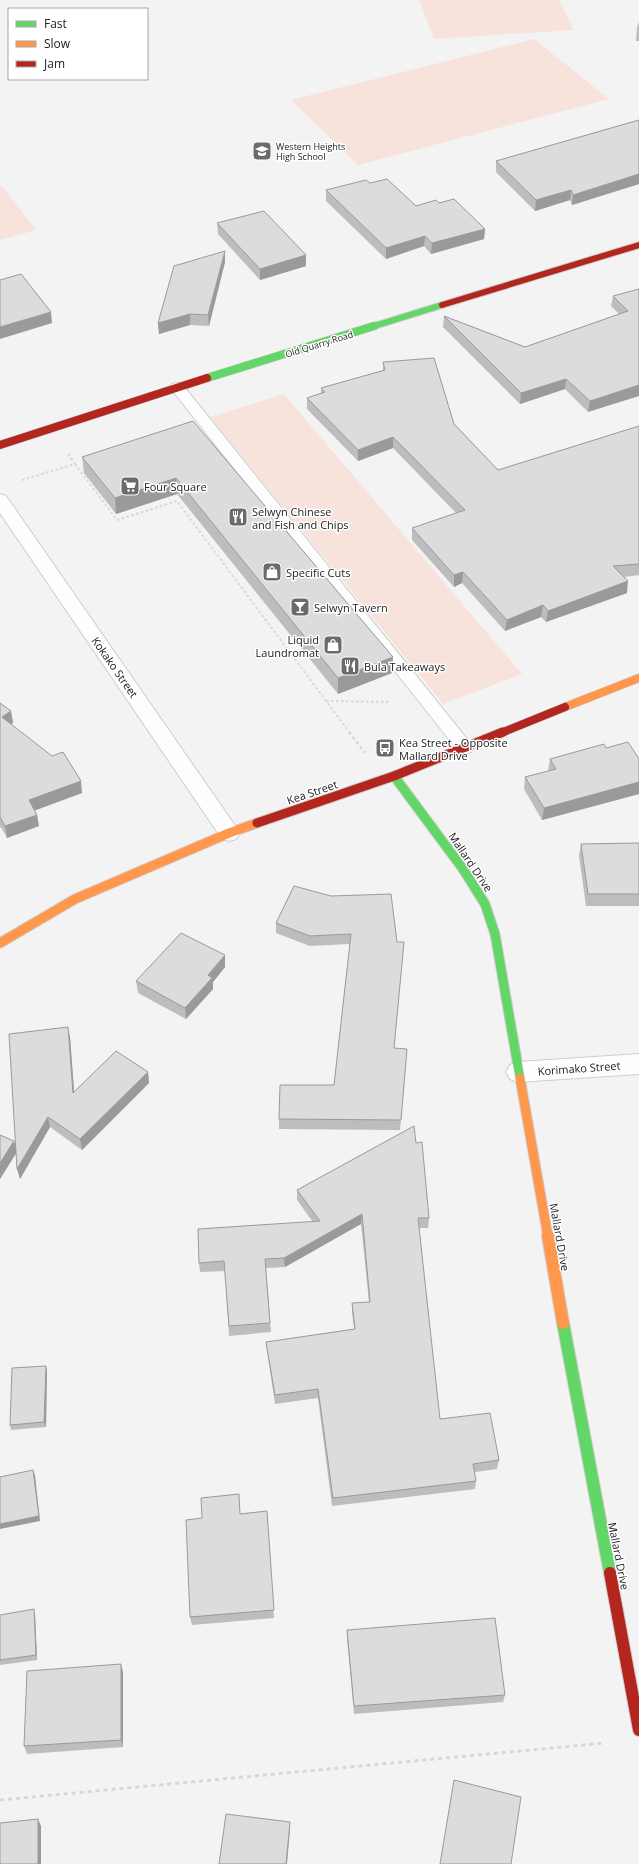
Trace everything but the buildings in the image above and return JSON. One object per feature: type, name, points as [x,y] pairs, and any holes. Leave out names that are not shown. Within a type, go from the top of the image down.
[{"type":"street","name":"Old Quarry Road","points":[[0,445],[177,387],[639,245]]},
{"type":"street","name":"Kokako Street","points":[[0,500],[229,833]]},
{"type":"street","name":"Kea Street","points":[[0,943],[75,899],[229,833],[394,776],[639,678]]},
{"type":"street","name":"Mallard Drive","points":[[394,776],[463,869],[484,904],[495,934],[561,1313],[639,1730]]},
{"type":"street","name":"Korimako Street","points":[[518,1072],[639,1064]]},
{"type":"lane","points":[[177,387],[465,748]]},
{"type":"path","points":[[65,448],[75,464],[117,520],[177,501],[366,755]]},
{"type":"path","points":[[21,480],[75,464]]},
{"type":"path","points":[[326,701],[396,702]]},
{"type":"path","points":[[0,1800],[610,1743]]},
{"type":"shaded area","points":[[419,0],[559,0],[574,30],[434,39]]},
{"type":"shaded area","points":[[534,39],[609,99],[358,165],[291,100]]},
{"type":"shaded area","points":[[2,186],[36,230],[0,240],[0,187]]},
{"type":"shaded area","points":[[284,394],[522,674],[443,704],[210,417]]},
{"type":"traffic: fast","points":[[207,378],[442,305]]},
{"type":"traffic: fast","points":[[394,776],[463,869],[485,904],[495,934],[520,1078]]},
{"type":"traffic: fast","points":[[563,1323],[610,1573]]},
{"type":"traffic: slow","points":[[565,707],[639,678]]},
{"type":"traffic: slow","points":[[0,943],[75,899],[229,833],[257,823]]},
{"type":"traffic: slow","points":[[520,1078],[563,1323]]},
{"type":"traffic: jam","points":[[442,305],[639,245]]},
{"type":"traffic: jam","points":[[0,445],[207,378]]},
{"type":"traffic: jam","points":[[257,823],[394,776],[565,707]]},
{"type":"traffic: jam","points":[[610,1573],[639,1730]]},
{"type":"place","name":"Western Heights High School","points":[[262,151]]},
{"type":"place","name":"Four Square","points":[[130,486]]},
{"type":"place","name":"Selwyn Chinese and Fish and Chips","points":[[238,517]]},
{"type":"place","name":"Specific Cuts","points":[[272,572]]},
{"type":"place","name":"Selwyn Tavern","points":[[300,607]]},
{"type":"place","name":"Liquid Laundromat","points":[[333,645]]},
{"type":"place","name":"Bula Takeaways","points":[[350,666]]},
{"type":"place","name":"Kea Street - Opposite Mallard Drive","points":[[385,748]]}]
